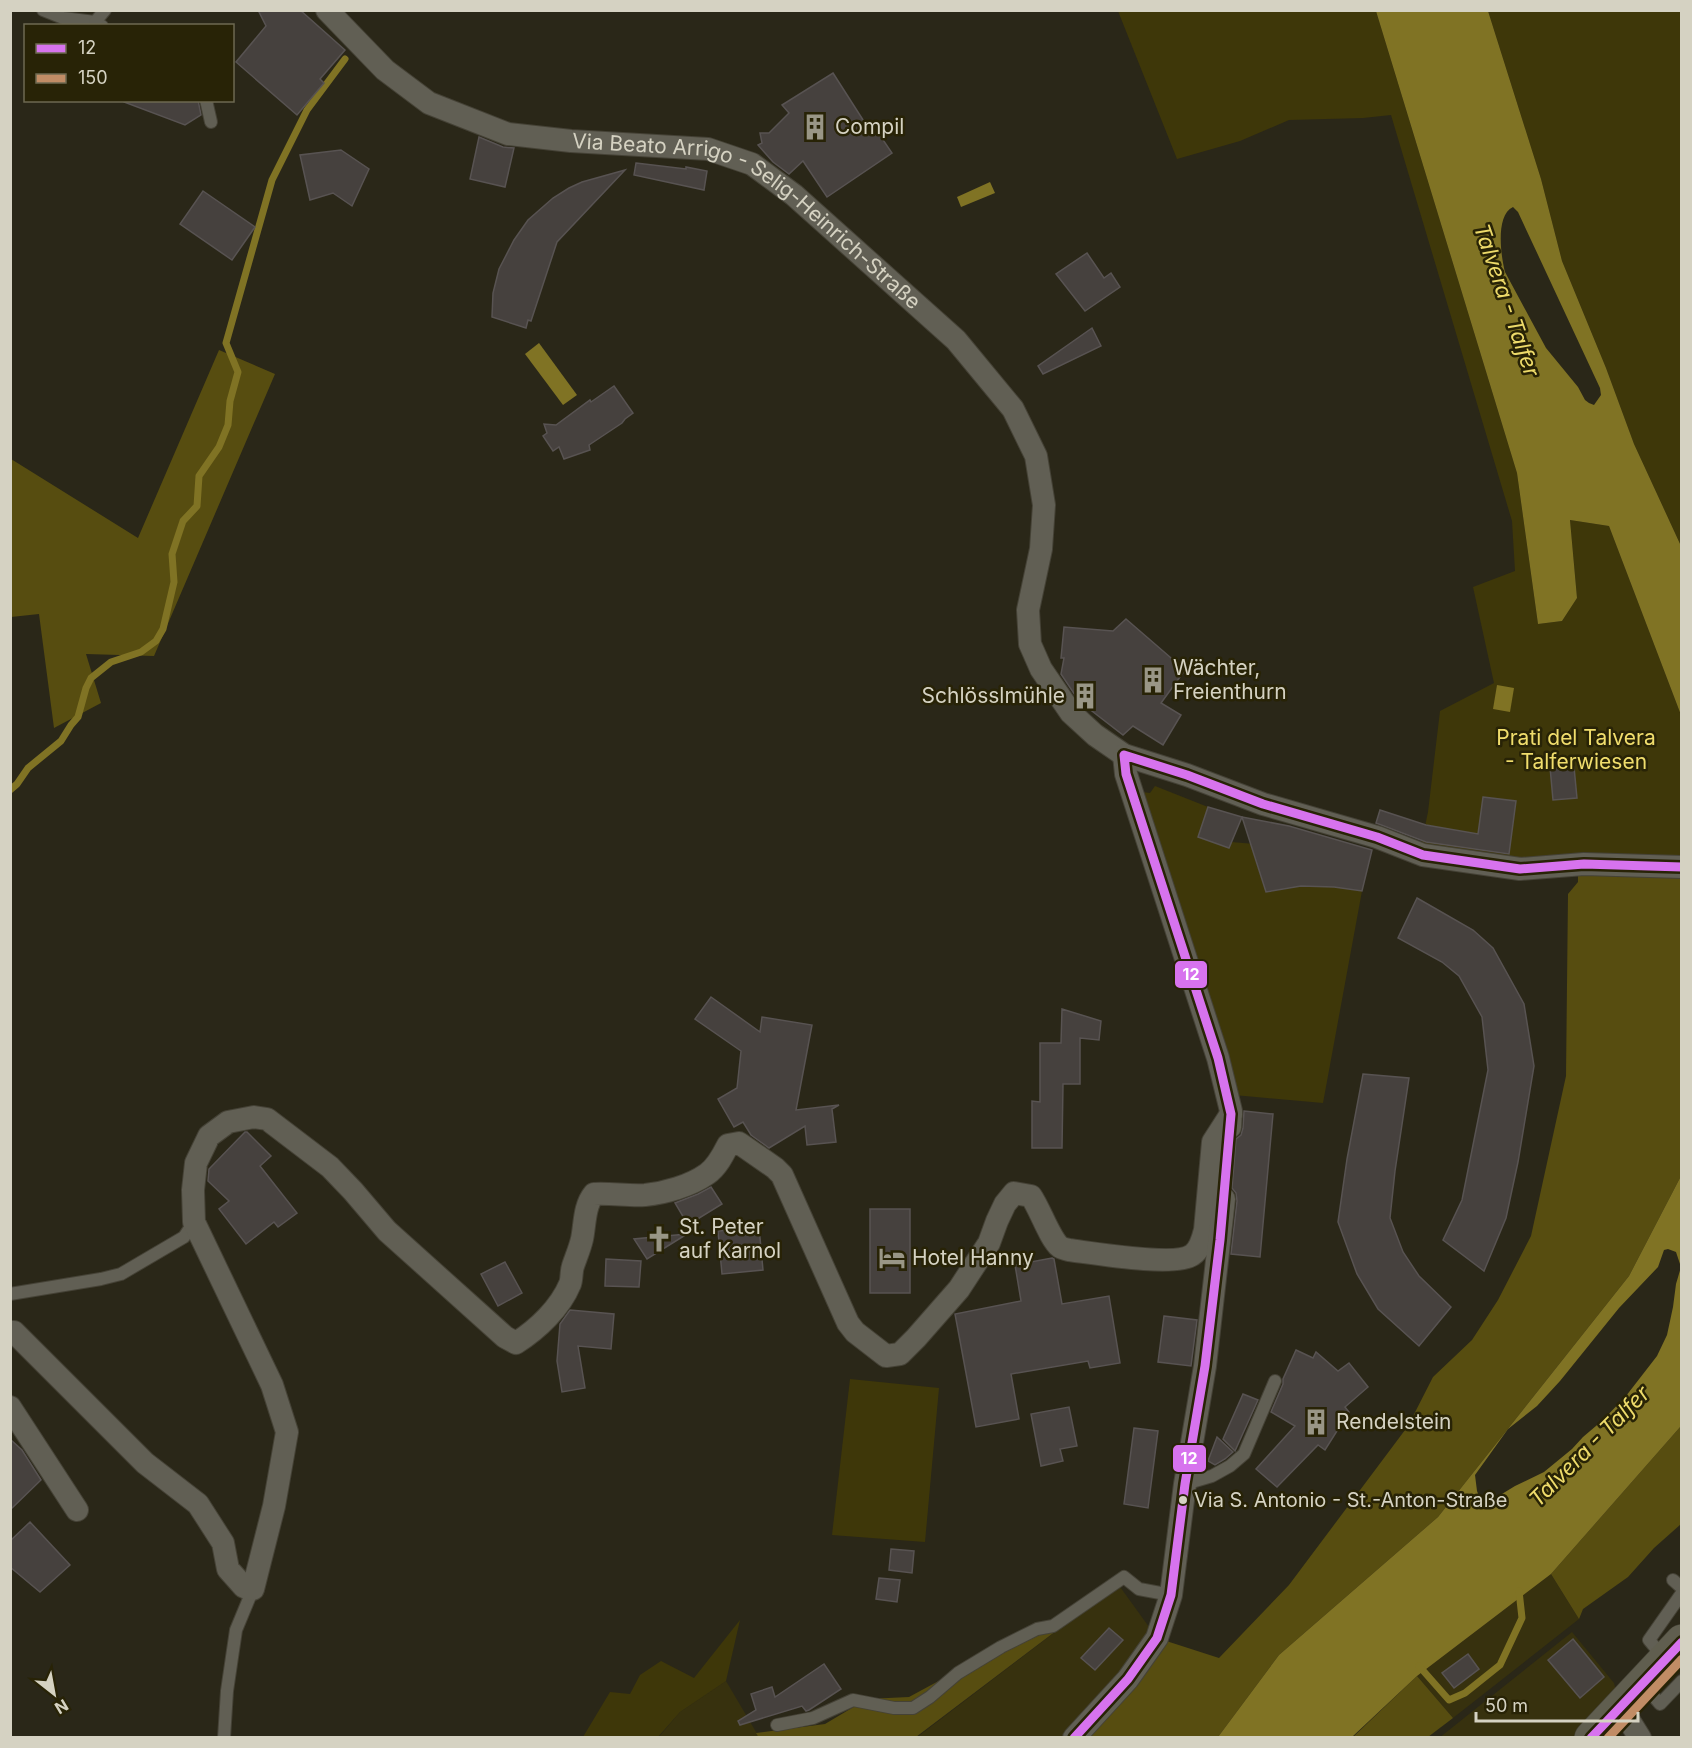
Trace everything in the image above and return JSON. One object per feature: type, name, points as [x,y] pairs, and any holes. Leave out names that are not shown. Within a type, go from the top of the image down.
[{"type":"main road","points":[[1591,1737],[1643,1684],[1676,1660]]},
{"type":"street","name":"Via Beato Arrigo - Selig-Heinrich-Straße","points":[[327,10],[385,70],[429,103],[508,134],[571,141],[708,149],[752,164],[794,195],[956,340],[1013,410],[1036,456],[1044,505],[1041,549],[1028,610],[1030,644],[1041,669],[1071,713],[1095,735],[1124,755],[1187,775],[1263,804],[1383,839],[1423,855],[1520,869],[1584,864],[1682,867]]},
{"type":"street","points":[[1074,1737],[1128,1679],[1157,1638],[1170,1595],[1185,1484],[1205,1366],[1220,1240],[1231,1114],[1218,1058],[1126,774],[1124,755]]},
{"type":"street","points":[[10,1332],[14,1332],[36,1353],[146,1463],[198,1504],[223,1543],[228,1569],[244,1587],[253,1589],[274,1506],[287,1432],[272,1385],[194,1222],[193,1190],[196,1163],[209,1136],[228,1122],[254,1117],[267,1119],[288,1134],[330,1167],[387,1231],[505,1337],[516,1343],[533,1332],[545,1320],[571,1283],[572,1268],[581,1244],[586,1211],[594,1194],[660,1193],[707,1174],[719,1161],[728,1144],[739,1143],[782,1175],[851,1328],[885,1356],[891,1356],[900,1354],[959,1289],[989,1243],[1001,1212],[1014,1193],[1031,1196],[1061,1248],[1177,1260],[1193,1255],[1201,1243],[1205,1230],[1213,1142],[1231,1114]]},
{"type":"street","points":[[10,1407],[77,1510]]},
{"type":"street","points":[[1620,1706],[1640,1737]]},
{"type":"lane","points":[[43,10],[63,18],[98,24],[105,10]]},
{"type":"lane","points":[[206,102],[211,122]]},
{"type":"lane","points":[[10,1294],[101,1280],[121,1274],[184,1238],[194,1222]]},
{"type":"lane","points":[[1185,1484],[1212,1476],[1230,1466],[1244,1454],[1275,1381]]},
{"type":"lane","points":[[777,1725],[813,1718],[853,1700],[894,1708],[913,1707],[930,1697],[958,1673],[1037,1629],[1053,1626],[1124,1577],[1139,1589],[1170,1595]]},
{"type":"lane","points":[[224,1737],[227,1691],[236,1630],[253,1589]]},
{"type":"lane","points":[[1676,1660],[1649,1640],[1682,1593]]},
{"type":"shaded area","points":[[219,350],[275,374],[154,656],[86,654],[101,703],[54,728],[39,614],[11,617],[11,459],[138,538]]},
{"type":"shaded area","points":[[1578,858],[1681,859],[1681,1176],[1629,1276],[1438,1517],[1279,1655],[1218,1737],[1074,1738],[1157,1638],[1219,1658],[1289,1585],[1408,1426],[1433,1377],[1472,1340],[1498,1300],[1531,1236],[1566,1076],[1568,894],[1578,882]]},
{"type":"shaded area","points":[[1681,1426],[1681,1524],[1654,1548],[1628,1577],[1583,1609],[1579,1619],[1551,1574]]},
{"type":"shaded area","points":[[1551,1574],[1579,1619],[1453,1718],[1417,1676]]},
{"type":"shaded area","points":[[1118,1584],[1157,1638],[1074,1737],[916,1738]]},
{"type":"shaded area","points":[[1118,1584],[916,1737],[759,1738],[756,1733],[825,1724],[867,1699],[909,1697]]},
{"type":"shaded area","points":[[1572,1632],[1614,1683],[1620,1706],[1591,1737],[1439,1738]]},
{"type":"shaded area","points":[[1417,1676],[1453,1718],[1428,1737],[1352,1738]]},
{"type":"shaded area","points":[[726,1681],[759,1737],[658,1738],[680,1712]]},
{"type":"green space","name":"Prati del Talvera - Talferwiesen","points":[[1118,11],[1376,11],[1517,473],[1538,624],[1562,621],[1577,598],[1570,520],[1609,526],[1681,715],[1681,859],[1512,858],[1421,845],[1428,812],[1440,711],[1494,683],[1473,587],[1515,571],[1512,521],[1391,115],[1289,120],[1240,141],[1177,159]]},
{"type":"green space","points":[[1488,11],[1681,11],[1681,546],[1634,444],[1562,261],[1541,179]]},
{"type":"green space","points":[[1155,786],[1208,807],[1216,843],[1229,848],[1231,842],[1255,844],[1254,856],[1266,892],[1293,888],[1295,865],[1306,886],[1362,891],[1323,1103],[1234,1095],[1142,792],[1150,793]]},
{"type":"green space","points":[[850,1379],[939,1388],[925,1542],[832,1535]]},
{"type":"green space","points":[[740,1620],[726,1681],[680,1712],[658,1737],[583,1737],[610,1692],[630,1694],[640,1675],[661,1661],[694,1678]]},
{"type":"water","name":"Talvera - Talfer","points":[[1376,11],[1488,11],[1541,179],[1562,261],[1634,444],[1681,546],[1681,715],[1609,526],[1570,520],[1577,598],[1562,621],[1538,624],[1517,473]],"holes":[[[1513,207],[1518,212],[1600,388],[1601,395],[1594,405],[1585,400],[1578,387],[1546,348],[1505,272],[1501,247],[1502,227],[1507,211]]]},
{"type":"water","points":[[990,182],[995,193],[961,207],[957,197]]},
{"type":"water","points":[[539,343],[577,395],[563,405],[525,354]]},
{"type":"water","points":[[1497,685],[1514,688],[1510,712],[1493,709]]},
{"type":"water","name":"Talvera - Talfer","points":[[1681,1176],[1681,1267],[1681,1426],[1551,1574],[1417,1676],[1352,1737],[1218,1737],[1279,1655],[1438,1517],[1629,1276]],"holes":[[[1664,1250],[1676,1252],[1681,1267],[1667,1335],[1657,1356],[1626,1396],[1572,1449],[1544,1472],[1515,1486],[1488,1505],[1482,1504],[1477,1491],[1475,1475],[1508,1429],[1537,1406],[1619,1308],[1658,1267]]]},
{"type":"building","points":[[258,10],[300,10],[345,50],[320,79],[324,83],[297,115],[236,62],[266,26]]},
{"type":"building","name":"Compil","points":[[833,73],[872,134],[877,131],[892,153],[827,197],[803,161],[789,174],[773,162],[758,145],[762,143],[760,133],[769,133],[789,113],[782,105]]},
{"type":"building","points":[[124,102],[198,102],[201,115],[185,125]]},
{"type":"building","points":[[479,137],[503,147],[514,148],[505,187],[470,179]]},
{"type":"building","points":[[341,150],[369,169],[352,206],[333,193],[310,200],[300,155]]},
{"type":"building","points":[[636,163],[707,171],[704,190],[634,175]]},
{"type":"building","points":[[625,170],[557,242],[531,321],[528,320],[526,328],[492,317],[493,293],[499,269],[514,240],[528,220],[553,198],[569,188]]},
{"type":"building","points":[[203,191],[255,227],[232,260],[180,224]]},
{"type":"building","points":[[1087,253],[1104,278],[1111,273],[1120,287],[1085,311],[1056,274]]},
{"type":"building","points":[[1092,328],[1101,346],[1043,374],[1038,366]]},
{"type":"building","points":[[614,386],[633,413],[589,445],[590,450],[564,459],[559,447],[553,451],[543,436],[547,433],[544,424],[556,425]]},
{"type":"building","name":"Wächter, Freienthurn","points":[[1126,619],[1185,670],[1161,703],[1181,715],[1163,745],[1133,726],[1123,735],[1079,701],[1061,674],[1064,658],[1061,658],[1064,627],[1113,631]]},
{"type":"building","points":[[1550,767],[1574,767],[1577,798],[1553,800]]},
{"type":"building","points":[[1483,797],[1516,801],[1509,854],[1426,842],[1376,823],[1380,810],[1426,825],[1478,834]]},
{"type":"building","points":[[1208,807],[1242,817],[1229,848],[1198,837]]},
{"type":"building","points":[[1242,817],[1289,826],[1372,850],[1362,891],[1301,886],[1266,892]]},
{"type":"building","points":[[1417,898],[1473,930],[1493,948],[1524,1004],[1534,1066],[1506,1218],[1484,1271],[1443,1240],[1462,1200],[1488,1070],[1482,1017],[1459,976],[1442,962],[1398,938]]},
{"type":"building","points":[[711,997],[760,1032],[762,1017],[812,1025],[796,1110],[839,1105],[832,1109],[836,1142],[807,1145],[805,1126],[769,1148],[751,1135],[743,1122],[734,1127],[718,1099],[737,1088],[741,1051],[695,1019]]},
{"type":"building","points":[[1062,1009],[1101,1021],[1099,1040],[1080,1038],[1080,1084],[1063,1084],[1062,1148],[1032,1148],[1032,1101],[1040,1102],[1040,1043],[1061,1043]]},
{"type":"building","points":[[1363,1074],[1409,1078],[1390,1218],[1403,1252],[1419,1276],[1451,1307],[1419,1346],[1378,1309],[1357,1274],[1338,1222]]},
{"type":"building","points":[[1244,1111],[1273,1114],[1260,1257],[1231,1254],[1237,1201],[1236,1193],[1232,1188],[1236,1139],[1241,1135],[1243,1128]]},
{"type":"building","points":[[245,1132],[271,1156],[260,1166],[297,1213],[278,1227],[274,1222],[246,1244],[219,1209],[229,1201],[208,1181],[209,1169]]},
{"type":"building","points":[[711,1187],[722,1204],[688,1225],[675,1203]]},
{"type":"building","points":[[870,1209],[910,1209],[910,1293],[870,1293]]},
{"type":"building","points":[[759,1227],[763,1270],[722,1274],[718,1231]]},
{"type":"building","name":"St. Peter auf Karnol","points":[[687,1234],[647,1259],[634,1239]]},
{"type":"building","points":[[1052,1258],[1062,1304],[1109,1296],[1120,1363],[1090,1368],[1088,1361],[1011,1374],[1019,1419],[976,1427],[955,1314],[1021,1301],[1015,1265]]},
{"type":"building","points":[[606,1259],[641,1261],[639,1287],[605,1286]]},
{"type":"building","points":[[505,1262],[522,1293],[498,1306],[481,1274]]},
{"type":"building","points":[[570,1310],[614,1314],[611,1349],[578,1346],[585,1388],[562,1392],[557,1361],[560,1324]]},
{"type":"building","points":[[1164,1316],[1197,1320],[1191,1366],[1158,1362]]},
{"type":"building","name":"Rendelstein","points":[[1296,1350],[1313,1358],[1316,1352],[1338,1371],[1349,1363],[1368,1387],[1345,1407],[1349,1412],[1325,1450],[1318,1445],[1277,1487],[1256,1469],[1295,1426],[1271,1412]]},
{"type":"building","points":[[1243,1394],[1258,1400],[1235,1451],[1223,1439]]},
{"type":"building","points":[[1069,1407],[1077,1446],[1060,1449],[1063,1461],[1041,1466],[1031,1414]]},
{"type":"building","points":[[1134,1428],[1158,1431],[1148,1508],[1124,1504]]},
{"type":"building","points":[[1217,1437],[1233,1452],[1215,1465],[1208,1461]]},
{"type":"building","points":[[10,1439],[22,1450],[41,1480],[10,1510]]},
{"type":"building","points":[[30,1522],[70,1565],[40,1592],[10,1567],[10,1541]]},
{"type":"building","points":[[891,1549],[914,1551],[912,1573],[889,1570]]},
{"type":"building","points":[[879,1578],[900,1580],[897,1602],[876,1599]]},
{"type":"building","points":[[1109,1628],[1123,1640],[1095,1670],[1081,1658]]},
{"type":"building","points":[[1573,1639],[1604,1677],[1580,1698],[1548,1660]]},
{"type":"building","points":[[1468,1654],[1479,1669],[1454,1688],[1442,1673]]},
{"type":"building","points":[[824,1664],[841,1689],[809,1710],[806,1711],[802,1706],[740,1725],[738,1721],[756,1710],[751,1694],[772,1687],[775,1697]]},
{"type":"waterway","points":[[10,790],[28,768],[61,741],[78,717],[91,678],[111,662],[141,652],[156,641],[163,629],[174,582],[172,554],[183,521],[197,506],[199,476],[219,447],[228,425],[230,401],[238,372],[226,343],[272,180],[307,110],[345,59]]},
{"type":"waterway","points":[[1419,1666],[1449,1700],[1465,1693],[1500,1665],[1522,1618],[1519,1591]]},
{"type":"transit line","name":"12","points":[[1074,1738],[1128,1679],[1157,1638],[1171,1595],[1185,1484],[1205,1366],[1220,1240],[1231,1114],[1218,1058],[1126,774],[1124,755],[1187,775],[1263,804],[1377,837],[1423,855],[1520,869],[1584,864],[1682,867]]},
{"type":"transit line","name":"12","points":[[1591,1738],[1682,1642]]},
{"type":"transit line","name":"150","points":[[1608,1738],[1682,1659]]},
{"type":"place","name":"Compil","points":[[815,127]]},
{"type":"place","name":"Wächter, Freienthurn","points":[[1153,680]]},
{"type":"place","name":"Schlösslmühle","points":[[1085,696]]},
{"type":"place","name":"St. Peter auf Karnol","points":[[659,1239]]},
{"type":"place","name":"Hotel Hanny","points":[[892,1258]]},
{"type":"place","name":"Rendelstein","points":[[1316,1422]]},
{"type":"place","name":"Via S. Antonio - St.-Anton-Straße","points":[[1183,1500]]}]
